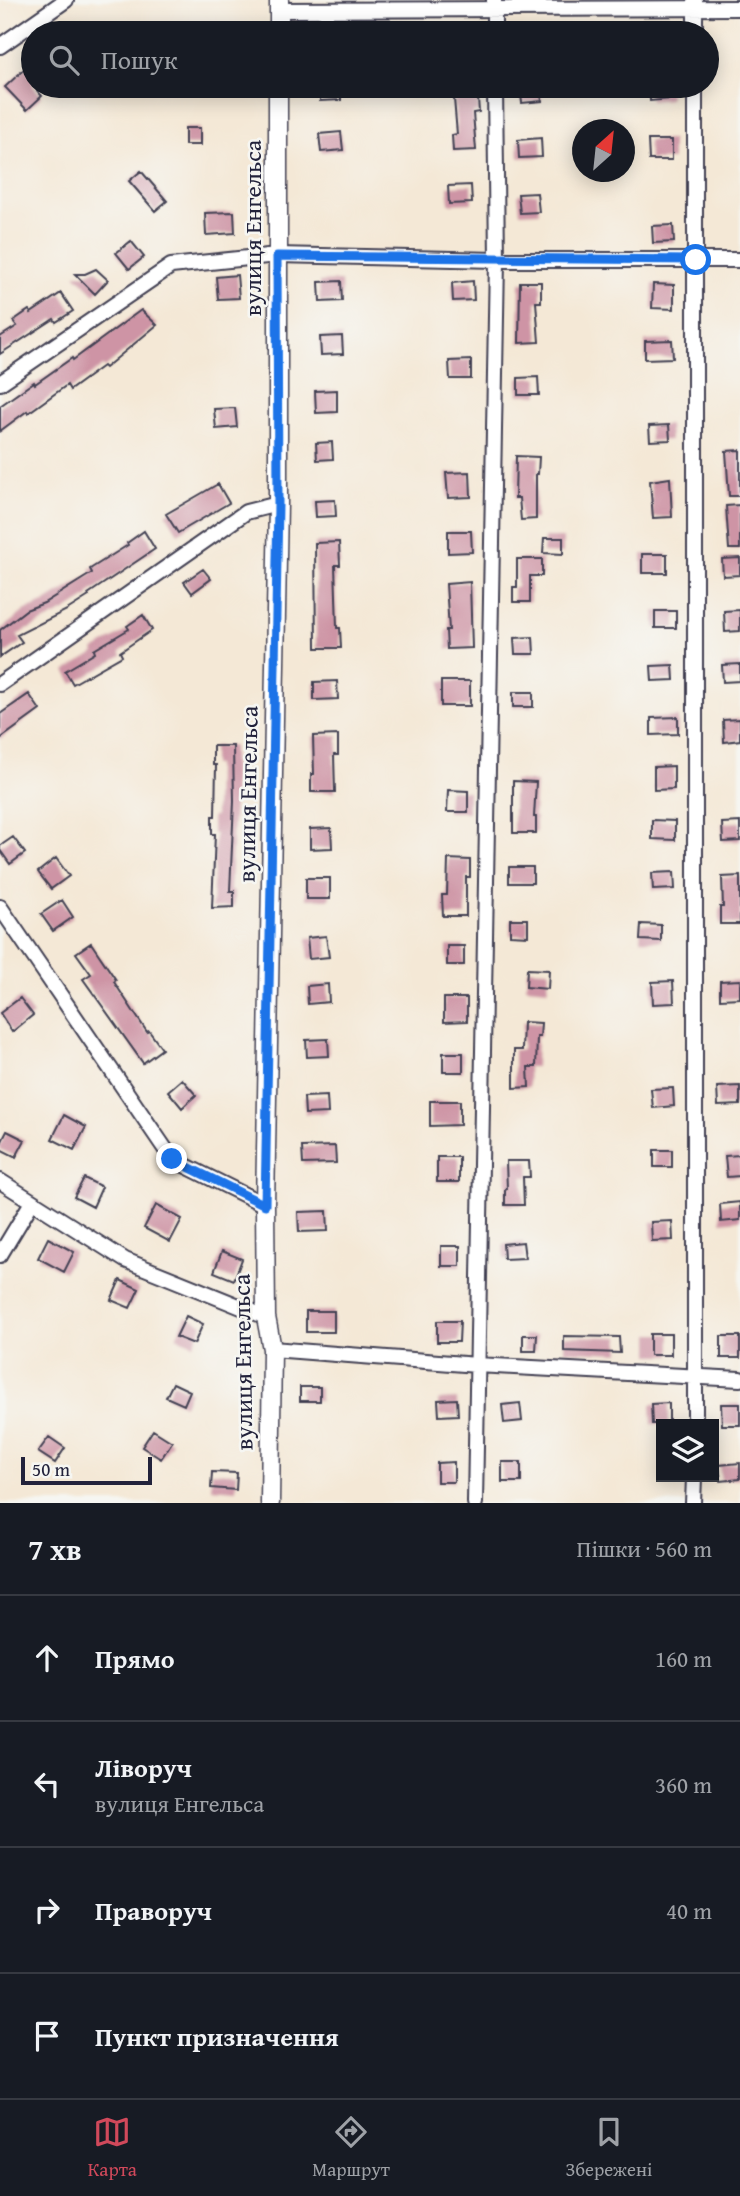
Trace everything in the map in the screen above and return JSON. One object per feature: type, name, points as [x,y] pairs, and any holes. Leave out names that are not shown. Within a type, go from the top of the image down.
[{"type":"street","points":[[36,21],[66,0]]},
{"type":"street","points":[[279,5],[695,4],[740,8]]},
{"type":"street","points":[[0,46],[21,31]]},
{"type":"street","name":"вулиця Енгельса","points":[[270,1503],[272,1349],[266,1317],[265,1205],[278,505],[278,98]]},
{"type":"street","points":[[475,1503],[497,260],[495,98]]},
{"type":"street","points":[[695,98],[695,1419]]},
{"type":"street","points":[[0,383],[171,266],[277,256],[740,260]]},
{"type":"street","points":[[0,684],[246,512],[278,505]]},
{"type":"street","points":[[0,907],[172,1159],[265,1205]]},
{"type":"street","points":[[0,1181],[125,1260],[266,1317]]},
{"type":"street","points":[[0,1255],[32,1202]]},
{"type":"street","points":[[272,1349],[477,1365],[740,1379]]},
{"type":"street","points":[[694,1482],[694,1503]]},
{"type":"building","points":[[21,72],[21,98],[40,98],[27,110],[5,87]]},
{"type":"building","points":[[320,98],[341,98],[341,100],[320,101]]},
{"type":"building","points":[[454,98],[478,98],[479,112],[473,113],[476,150],[453,151],[452,135],[457,134]]},
{"type":"building","points":[[521,98],[542,98],[542,101],[522,103]]},
{"type":"building","points":[[650,98],[670,98],[670,99],[650,101]]},
{"type":"building","points":[[185,128],[200,128],[200,145],[185,145]]},
{"type":"building","points":[[341,132],[343,150],[321,152],[319,134]]},
{"type":"building","points":[[541,138],[542,157],[519,158],[518,140]]},
{"type":"building","points":[[648,140],[672,140],[672,160],[649,160]]},
{"type":"building","points":[[141,171],[167,201],[155,211],[129,181]]},
{"type":"building","points":[[471,185],[472,203],[449,204],[448,186]]},
{"type":"building","points":[[537,193],[539,212],[520,213],[518,194]]},
{"type":"building","points":[[234,212],[235,233],[206,235],[205,213]]},
{"type":"building","points":[[673,225],[674,242],[653,243],[652,226]]},
{"type":"building","points":[[131,241],[144,257],[129,269],[116,253]]},
{"type":"building","points":[[96,269],[108,280],[95,294],[75,274],[85,274]]},
{"type":"building","points":[[237,275],[239,298],[218,299],[216,277]]},
{"type":"building","points":[[341,281],[342,301],[320,302],[319,282]]},
{"type":"building","points":[[473,281],[474,300],[453,301],[452,283]]},
{"type":"building","points":[[520,282],[541,282],[541,302],[536,302],[539,342],[519,343]]},
{"type":"building","points":[[653,284],[674,285],[674,309],[652,308]]},
{"type":"building","points":[[61,293],[73,311],[56,322],[54,319],[0,354],[0,337],[17,326],[13,321],[29,310],[31,313]]},
{"type":"building","points":[[141,310],[157,325],[105,368],[103,366],[70,390],[67,385],[0,431],[0,406],[72,358],[73,360]]},
{"type":"building","points":[[342,336],[343,354],[321,355],[320,337]]},
{"type":"building","points":[[672,340],[673,358],[645,359],[645,341]]},
{"type":"building","points":[[471,360],[471,379],[450,379],[449,361]]},
{"type":"building","points":[[538,377],[539,395],[518,395],[518,378]]},
{"type":"building","points":[[337,390],[337,412],[316,413],[315,391]]},
{"type":"building","points":[[235,408],[237,427],[216,429],[214,409]]},
{"type":"building","points":[[669,425],[670,440],[650,441],[649,426]]},
{"type":"building","points":[[332,442],[333,459],[317,460],[316,443]]},
{"type":"building","points":[[740,450],[740,496],[729,496],[726,451]]},
{"type":"building","points":[[516,456],[539,457],[536,474],[536,519],[521,520],[519,498],[515,498]]},
{"type":"building","points":[[470,472],[471,497],[448,498],[446,473]]},
{"type":"building","points":[[670,478],[672,517],[653,518],[650,481]]},
{"type":"building","points":[[218,484],[229,503],[178,533],[166,514]]},
{"type":"building","points":[[335,500],[336,516],[316,517],[315,501]]},
{"type":"building","points":[[740,505],[740,549],[729,549],[726,506]]},
{"type":"building","points":[[144,531],[155,549],[67,610],[17,635],[22,642],[0,657],[0,630],[26,610],[44,603],[92,573],[90,569],[128,545],[127,543]]},
{"type":"building","points":[[448,531],[471,531],[472,552],[448,553]]},
{"type":"building","points":[[544,538],[563,538],[563,554],[543,553]]},
{"type":"building","points":[[339,542],[340,565],[335,565],[337,628],[340,628],[341,648],[316,648],[315,543]]},
{"type":"building","points":[[642,554],[667,554],[667,573],[642,573]]},
{"type":"building","points":[[740,558],[740,575],[723,576],[722,559]]},
{"type":"building","points":[[517,559],[542,559],[542,576],[530,576],[530,602],[513,602],[513,587],[517,587]]},
{"type":"building","points":[[203,569],[211,579],[192,593],[184,582]]},
{"type":"building","points":[[470,582],[472,648],[447,649],[446,630],[449,630],[446,584]]},
{"type":"building","points":[[740,610],[740,631],[725,632],[724,611]]},
{"type":"building","points":[[655,611],[676,611],[676,628],[655,628]]},
{"type":"building","points":[[143,615],[152,630],[120,652],[122,656],[73,684],[65,671],[129,629],[127,626]]},
{"type":"building","points":[[533,637],[534,654],[515,654],[514,638]]},
{"type":"building","points":[[740,664],[740,681],[723,682],[722,665]]},
{"type":"building","points":[[673,665],[674,680],[652,681],[651,666]]},
{"type":"building","points":[[337,681],[338,699],[314,700],[314,682]]},
{"type":"building","points":[[441,681],[470,681],[470,706],[441,706]]},
{"type":"building","points":[[513,692],[533,692],[533,707],[513,707]]},
{"type":"building","points":[[29,694],[40,710],[0,739],[0,714]]},
{"type":"building","points":[[678,717],[678,734],[651,735],[651,718]]},
{"type":"building","points":[[740,719],[740,740],[724,742],[723,720]]},
{"type":"building","points":[[338,735],[338,755],[334,755],[335,792],[311,792],[311,774],[314,774],[313,736]]},
{"type":"building","points":[[213,746],[233,746],[234,801],[230,891],[234,891],[234,907],[212,908],[215,834],[212,834],[212,816],[215,816],[216,765],[213,765]]},
{"type":"building","points":[[674,766],[674,789],[654,790],[654,767]]},
{"type":"building","points":[[513,781],[536,782],[536,833],[513,833]]},
{"type":"building","points":[[448,790],[468,791],[468,812],[447,812]]},
{"type":"building","points":[[652,820],[675,821],[675,840],[652,839]]},
{"type":"building","points":[[740,822],[740,841],[723,842],[722,823]]},
{"type":"building","points":[[331,828],[332,848],[310,849],[310,829]]},
{"type":"building","points":[[13,837],[25,853],[10,864],[0,846]]},
{"type":"building","points":[[56,858],[69,876],[51,889],[38,872]]},
{"type":"building","points":[[448,859],[470,860],[470,877],[466,877],[466,916],[443,916],[442,895],[447,895]]},
{"type":"building","points":[[509,867],[533,867],[533,883],[509,883]]},
{"type":"building","points":[[674,872],[675,889],[653,890],[652,873]]},
{"type":"building","points":[[740,876],[740,924],[720,924],[720,907],[723,907],[722,877]]},
{"type":"building","points":[[306,878],[330,878],[330,899],[306,899]]},
{"type":"building","points":[[62,900],[73,917],[53,931],[41,914]]},
{"type":"building","points":[[510,919],[528,919],[528,936],[510,935]]},
{"type":"building","points":[[641,924],[661,925],[661,941],[640,940]]},
{"type":"building","points":[[326,936],[329,957],[309,959],[307,938]]},
{"type":"building","points":[[91,943],[147,1032],[149,1031],[162,1049],[143,1063],[83,979],[91,974],[76,953]]},
{"type":"building","points":[[447,946],[464,946],[464,965],[447,965]]},
{"type":"building","points":[[527,969],[549,970],[548,989],[526,987]]},
{"type":"building","points":[[740,980],[740,998],[720,999],[720,981]]},
{"type":"building","points":[[673,981],[674,1003],[653,1004],[652,982]]},
{"type":"building","points":[[328,984],[329,1002],[308,1004],[307,986]]},
{"type":"building","points":[[20,998],[33,1015],[12,1032],[0,1013]]},
{"type":"building","points":[[444,998],[467,998],[467,1021],[444,1022]]},
{"type":"building","points":[[523,1022],[541,1023],[540,1037],[537,1037],[536,1067],[528,1067],[529,1087],[514,1088],[514,1050],[522,1050]]},
{"type":"building","points":[[328,1039],[329,1056],[307,1057],[306,1040]]},
{"type":"building","points":[[443,1053],[463,1053],[463,1072],[443,1072]]},
{"type":"building","points":[[182,1079],[196,1095],[182,1108],[168,1091]]},
{"type":"building","points":[[740,1086],[740,1105],[718,1106],[717,1087]]},
{"type":"building","points":[[673,1088],[674,1106],[653,1108],[651,1089]]},
{"type":"building","points":[[327,1096],[328,1113],[305,1114],[304,1097]]},
{"type":"building","points":[[430,1101],[460,1101],[460,1125],[430,1126]]},
{"type":"building","points":[[64,1115],[86,1127],[74,1150],[52,1139]]},
{"type":"building","points":[[7,1131],[25,1140],[16,1157],[0,1149]]},
{"type":"building","points":[[335,1146],[336,1163],[303,1164],[302,1147]]},
{"type":"building","points":[[654,1150],[672,1150],[672,1167],[654,1167]]},
{"type":"building","points":[[740,1155],[740,1176],[727,1177],[725,1156]]},
{"type":"building","points":[[437,1157],[459,1157],[459,1182],[437,1182]]},
{"type":"building","points":[[506,1161],[529,1161],[530,1177],[523,1177],[524,1205],[505,1205]]},
{"type":"building","points":[[84,1178],[102,1187],[93,1207],[74,1197]]},
{"type":"building","points":[[740,1202],[740,1220],[721,1222],[720,1204]]},
{"type":"building","points":[[156,1205],[182,1219],[170,1242],[144,1228]]},
{"type":"building","points":[[327,1211],[328,1231],[299,1232],[298,1212]]},
{"type":"building","points":[[672,1221],[673,1240],[652,1241],[651,1222]]},
{"type":"building","points":[[48,1238],[74,1252],[64,1272],[38,1258]]},
{"type":"building","points":[[523,1242],[525,1258],[504,1259],[503,1244]]},
{"type":"building","points":[[441,1246],[460,1246],[460,1266],[441,1266]]},
{"type":"building","points":[[222,1251],[242,1259],[234,1280],[214,1272]]},
{"type":"building","points":[[120,1280],[139,1289],[130,1308],[111,1300]]},
{"type":"building","points":[[306,1311],[334,1311],[334,1332],[306,1332]]},
{"type":"building","points":[[186,1316],[203,1324],[194,1344],[176,1337]]},
{"type":"building","points":[[437,1321],[460,1321],[459,1342],[437,1342]]},
{"type":"building","points":[[650,1334],[671,1334],[671,1355],[650,1355]]},
{"type":"building","points":[[523,1335],[537,1335],[536,1351],[523,1351]]},
{"type":"building","points":[[564,1336],[619,1337],[620,1353],[564,1351]]},
{"type":"building","points":[[721,1336],[740,1336],[740,1358],[721,1358]]},
{"type":"building","points":[[173,1383],[190,1391],[184,1405],[166,1397]]},
{"type":"building","points":[[300,1387],[320,1387],[320,1401],[300,1401]]},
{"type":"building","points":[[457,1399],[458,1415],[439,1416],[438,1400]]},
{"type":"building","points":[[520,1403],[522,1421],[504,1423],[502,1405]]},
{"type":"building","points":[[669,1403],[669,1419],[656,1419],[656,1424],[652,1424],[651,1404]]},
{"type":"building","points":[[721,1404],[740,1404],[740,1425],[722,1425]]},
{"type":"building","points":[[153,1430],[172,1442],[161,1459],[142,1447]]},
{"type":"building","points":[[49,1437],[65,1448],[55,1463],[38,1452]]},
{"type":"building","points":[[454,1462],[454,1482],[437,1482],[437,1463]]},
{"type":"building","points":[[502,1462],[521,1462],[521,1482],[502,1482]]},
{"type":"building","points":[[740,1463],[740,1479],[721,1481],[719,1465]]},
{"type":"building","points":[[212,1472],[237,1473],[236,1490],[211,1488]]},
{"type":"route","points":[[172,1159],[265,1205],[278,505],[277,256],[696,260]]}]
